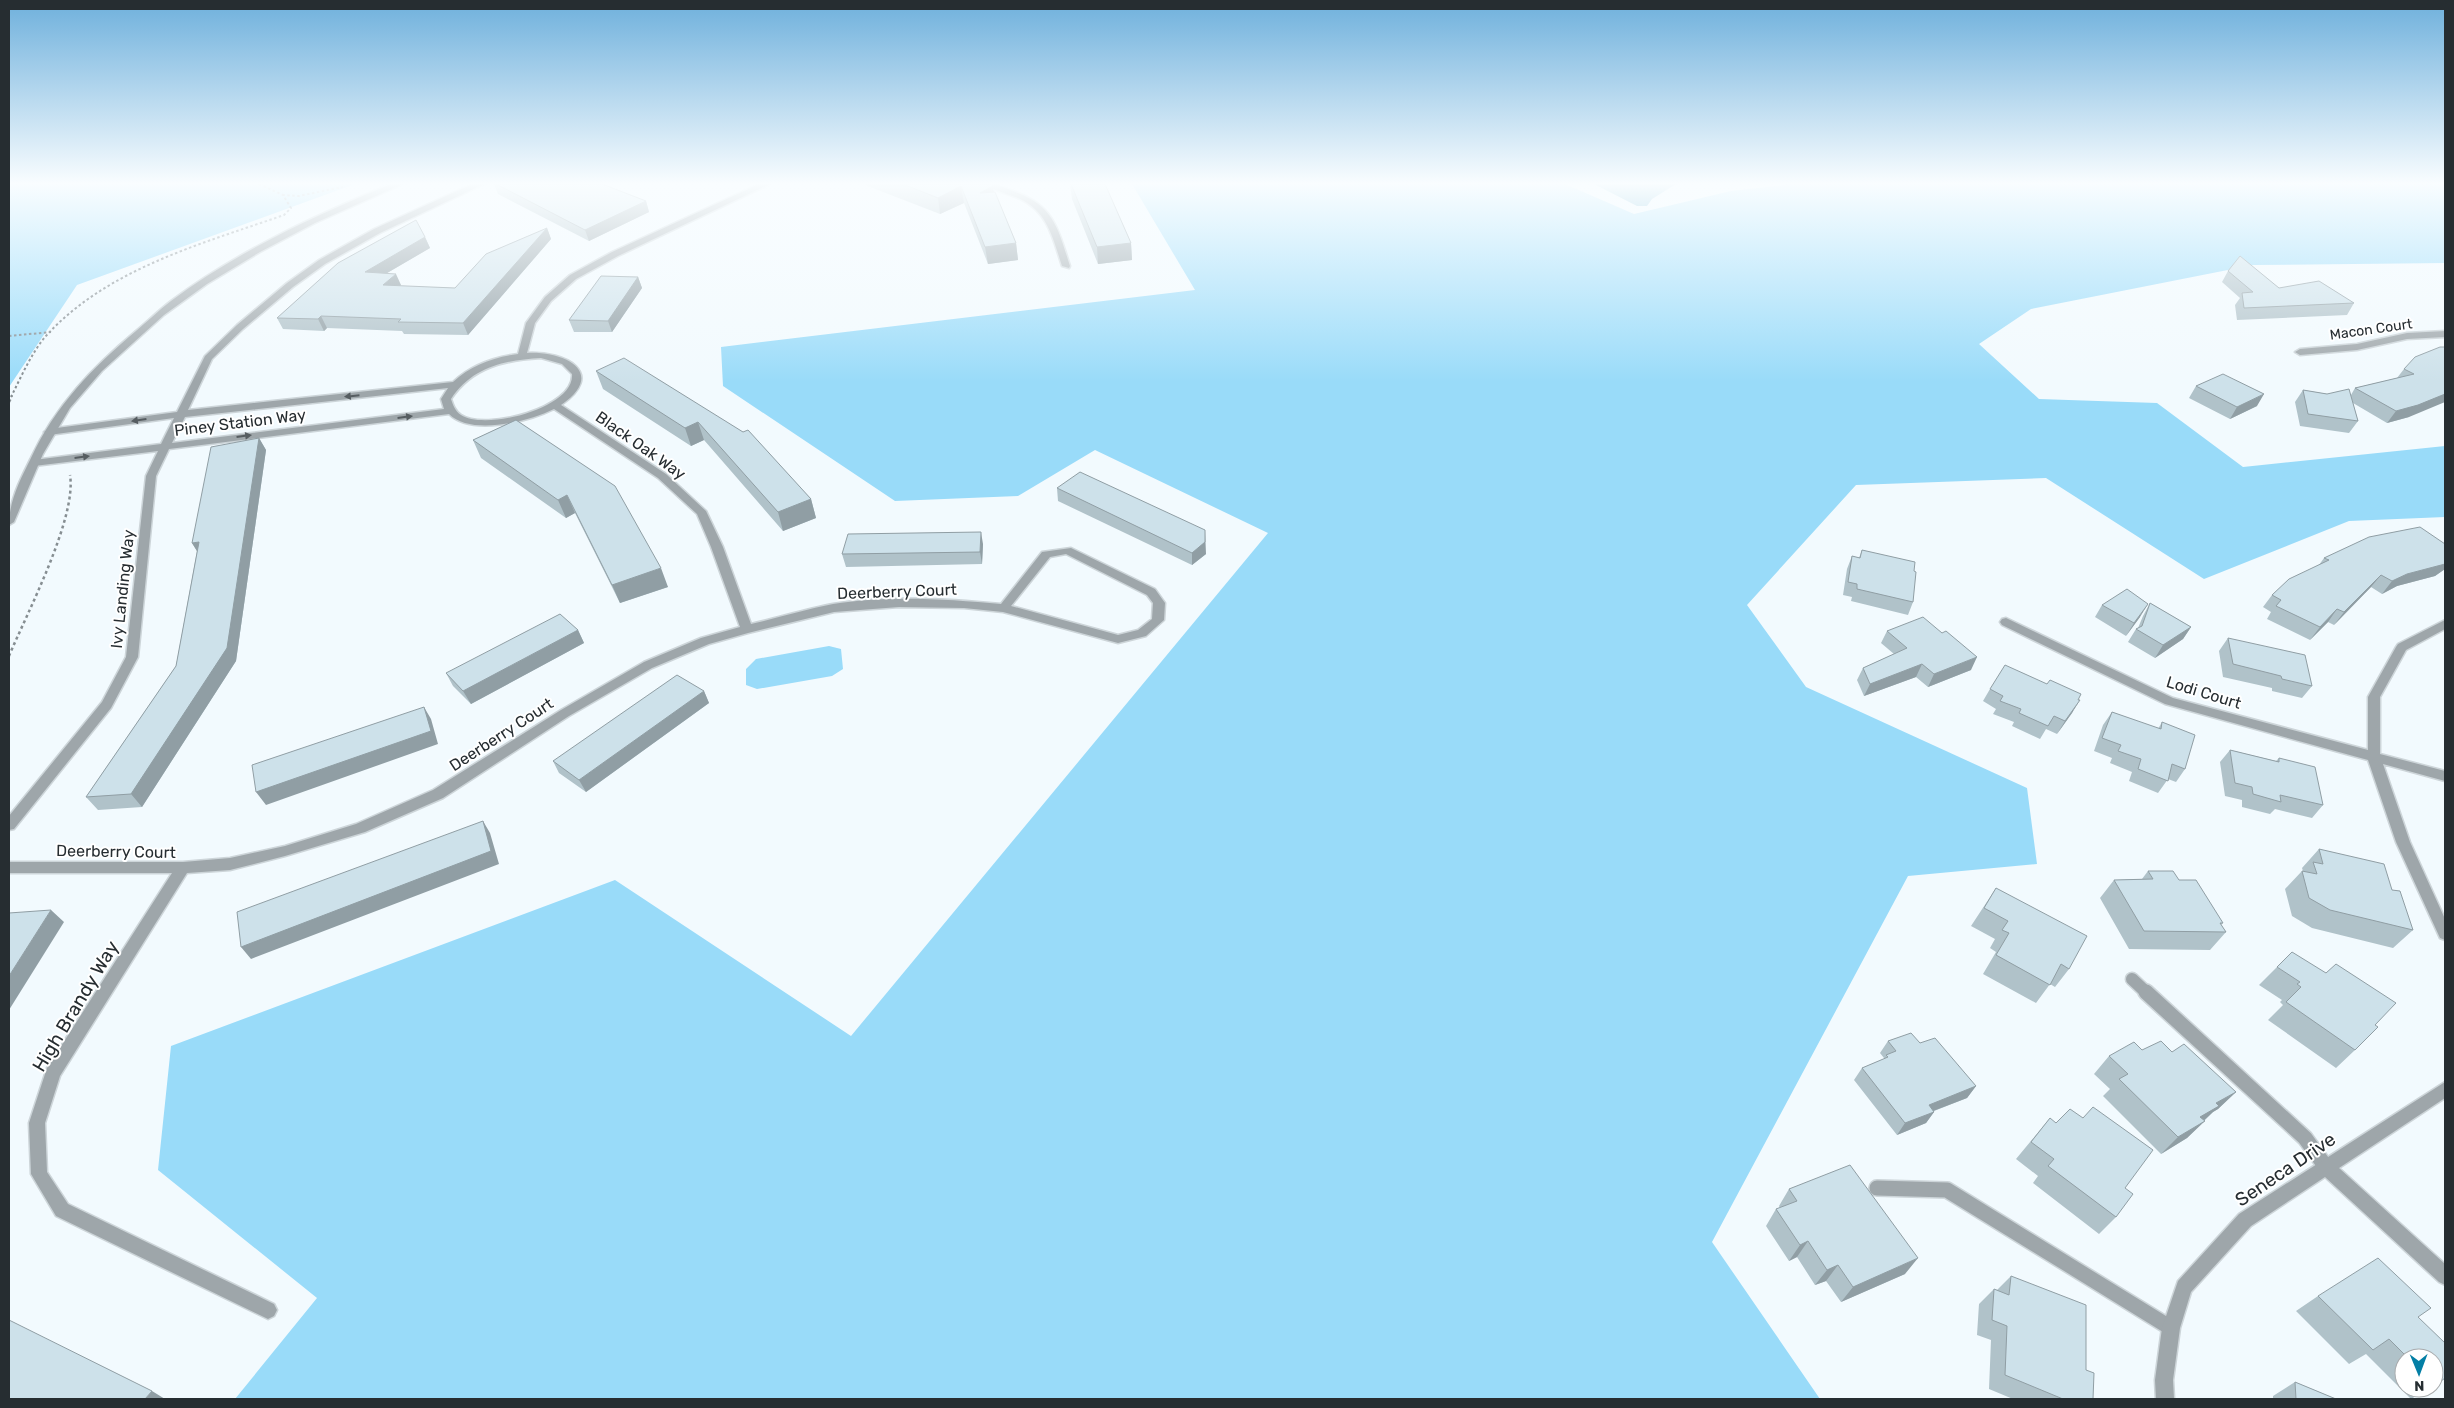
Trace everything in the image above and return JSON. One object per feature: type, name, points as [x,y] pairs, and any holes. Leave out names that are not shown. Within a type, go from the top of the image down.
[{"type":"street","points":[[9,522],[25,479],[49,432],[73,398],[110,358],[177,300],[256,250]]},
{"type":"street","name":"Ivy Landing Way","points":[[9,825],[107,705],[132,657],[151,476],[208,358],[240,327],[290,285],[322,262],[345,250]]},
{"type":"street","points":[[522,356],[531,323],[548,299],[573,277],[624,250]]},
{"type":"street","points":[[1060,250],[1066,266]]},
{"type":"street","name":"Macon Court","points":[[2300,352],[2357,347],[2407,336],[2445,334]]},
{"type":"street","name":"Piney Station Way","points":[[34,463],[450,411],[458,417],[476,422],[518,419],[555,406],[573,391],[578,380],[576,369],[568,362],[554,357],[522,356],[499,360],[476,369],[453,385],[182,414],[49,432]]},
{"type":"street","points":[[450,411],[446,399],[453,385]]},
{"type":"street","name":"Black Oak Way","points":[[555,406],[662,476],[702,513],[717,547],[747,629]]},
{"type":"street","name":"Deerberry Court","points":[[9,866],[183,868],[230,864],[285,851],[360,828],[438,794],[564,713],[648,665],[705,641],[747,629],[843,608],[899,603],[964,604],[1004,608],[1118,639],[1142,633],[1158,620],[1159,603],[1151,592],[1067,550],[1046,554],[1004,608]]},
{"type":"street","name":"Lodi Court","points":[[2006,622],[2169,701],[2445,776]]},
{"type":"street","points":[[2445,624],[2402,647],[2374,697],[2374,758],[2403,842],[2445,934]]},
{"type":"street","name":"High Brandy Way","points":[[183,868],[53,1072],[37,1124],[39,1174],[62,1210],[268,1310]]},
{"type":"street","name":"Seneca Drive","points":[[2165,1399],[2164,1380],[2171,1328],[2184,1287],[2245,1220],[2445,1089]]},
{"type":"street","points":[[2326,1167],[2445,1276]]},
{"type":"lane","points":[[2132,979],[2305,1138],[2326,1167]]},
{"type":"lane","points":[[1877,1188],[1947,1190],[2171,1328]]},
{"type":"path","points":[[9,402],[23,371],[45,338],[73,312],[107,287],[140,269],[191,250]]},
{"type":"path","points":[[9,336],[52,332]]},
{"type":"path","points":[[9,656],[22,622],[51,562],[73,490],[72,476],[64,474]]},
{"type":"shaded area","points":[[9,250],[174,250],[77,285],[9,387]]},
{"type":"shaded area","points":[[1171,250],[2445,250],[2445,263],[2253,265],[2031,309],[1979,344],[2039,399],[2157,403],[2243,467],[2445,446],[2445,517],[2349,521],[2204,579],[2046,478],[1856,485],[1747,605],[1806,687],[2027,788],[2037,864],[1908,876],[1712,1242],[1820,1399],[235,1399],[317,1298],[158,1170],[171,1046],[615,880],[851,1036],[1268,533],[1095,450],[1018,496],[895,501],[723,386],[721,347],[1195,290]]},
{"type":"shaded area","points":[[829,646],[841,649],[843,669],[832,676],[757,689],[746,685],[746,669],[756,659]]},
{"type":"building","points":[[362,250],[403,250],[365,272],[396,274],[383,285],[455,288],[486,254],[496,250],[528,250],[463,323],[398,322],[401,319],[321,316],[318,319],[277,318],[338,263]]},
{"type":"building","points":[[2240,256],[2279,288],[2319,281],[2354,303],[2244,308],[2242,293],[2253,292],[2228,271]]},
{"type":"building","points":[[601,276],[638,277],[608,321],[569,320]]},
{"type":"building","points":[[2440,347],[2445,347],[2445,394],[2418,405],[2396,411],[2355,388],[2414,374],[2404,369],[2415,357]]},
{"type":"building","points":[[624,358],[743,432],[748,430],[811,499],[778,512],[698,422],[685,428],[596,371]]},
{"type":"building","points":[[2223,374],[2264,394],[2237,407],[2196,386]]},
{"type":"building","points":[[2349,389],[2358,421],[2308,414],[2303,390],[2327,394]]},
{"type":"building","points":[[516,420],[615,486],[661,568],[612,585],[567,495],[558,500],[473,440]]},
{"type":"building","points":[[259,438],[227,648],[131,794],[86,797],[176,666],[199,542],[192,543],[211,447]]},
{"type":"building","points":[[1080,472],[1205,530],[1205,542],[1192,553],[1057,488]]},
{"type":"building","points":[[2420,527],[2445,544],[2445,564],[2407,574],[2392,581],[2381,575],[2344,612],[2337,609],[2320,627],[2276,606],[2281,600],[2272,595],[2289,579],[2329,560],[2324,558],[2369,537]]},
{"type":"building","points":[[981,532],[980,552],[842,554],[848,534]]},
{"type":"building","points":[[1862,550],[1915,562],[1913,602],[1857,589],[1857,584],[1848,582],[1852,556],[1860,558]]},
{"type":"building","points":[[2127,589],[2148,604],[2134,623],[2102,605]]},
{"type":"building","points":[[2150,603],[2191,627],[2163,645],[2136,629],[2142,626]]},
{"type":"building","points":[[560,614],[578,630],[463,691],[446,673]]},
{"type":"building","points":[[1923,617],[1942,633],[1946,631],[1977,657],[1934,674],[1922,664],[1870,684],[1863,668],[1907,648],[1887,631]]},
{"type":"building","points":[[2228,638],[2305,655],[2312,686],[2233,664]]},
{"type":"building","points":[[2005,665],[2047,684],[2050,680],[2081,694],[2078,700],[2080,700],[2065,721],[2054,716],[2048,726],[2019,713],[2021,709],[2000,701],[2003,696],[1990,689]]},
{"type":"building","points":[[677,675],[704,691],[579,780],[553,761]]},
{"type":"building","points":[[424,707],[431,731],[256,792],[252,765]]},
{"type":"building","points":[[2112,712],[2161,729],[2162,722],[2195,735],[2185,769],[2172,764],[2168,781],[2138,769],[2141,759],[2118,751],[2121,745],[2102,738]]},
{"type":"building","points":[[2230,750],[2279,762],[2279,758],[2315,767],[2323,805],[2280,795],[2281,802],[2253,794],[2252,787],[2235,783]]},
{"type":"building","points":[[483,821],[491,851],[241,947],[237,912]]},
{"type":"building","points":[[2319,849],[2384,864],[2392,890],[2400,891],[2413,930],[2330,910],[2309,898],[2302,871],[2317,874],[2313,862],[2323,864]]},
{"type":"building","points":[[2148,871],[2173,871],[2179,880],[2196,880],[2223,923],[2220,923],[2226,932],[2144,931],[2114,880],[2153,879]]},
{"type":"building","points":[[1996,888],[2087,936],[2069,969],[2061,964],[2050,985],[1996,955],[2009,933],[2002,930],[2008,921],[1984,908]]},
{"type":"building","points":[[51,910],[9,976],[9,913]]},
{"type":"building","points":[[2292,952],[2326,973],[2336,964],[2396,1003],[2375,1025],[2378,1027],[2355,1050],[2286,1002],[2301,987],[2297,984],[2300,982],[2277,967]]},
{"type":"building","points":[[1911,1033],[1920,1043],[1935,1038],[1976,1086],[1929,1105],[1934,1112],[1905,1123],[1862,1068],[1888,1057],[1886,1055],[1896,1051],[1888,1041]]},
{"type":"building","points":[[2161,1041],[2172,1052],[2184,1044],[2236,1092],[2216,1103],[2219,1106],[2200,1117],[2205,1121],[2178,1137],[2119,1079],[2128,1074],[2109,1056],[2134,1042],[2142,1050]]},
{"type":"building","points":[[2093,1107],[2153,1150],[2125,1188],[2133,1194],[2116,1217],[2048,1166],[2054,1159],[2031,1142],[2050,1118],[2056,1123],[2070,1109],[2083,1118]]},
{"type":"building","points":[[1850,1165],[1918,1258],[1853,1287],[1838,1265],[1827,1270],[1808,1241],[1800,1245],[1776,1209],[1797,1201],[1789,1189]]},
{"type":"building","points":[[2378,1258],[2431,1308],[2418,1317],[2445,1343],[2445,1378],[2444,1348],[2398,1348],[2389,1339],[2373,1350],[2318,1296]]},
{"type":"building","points":[[2011,1276],[2086,1305],[2086,1370],[2094,1373],[2093,1399],[2063,1399],[2005,1375],[2007,1326],[1992,1320],[1994,1289],[2009,1295]]},
{"type":"building","points":[[9,1320],[152,1391],[145,1399],[9,1399]]},
{"type":"building","points":[[2295,1382],[2336,1399],[2296,1399]]}]
